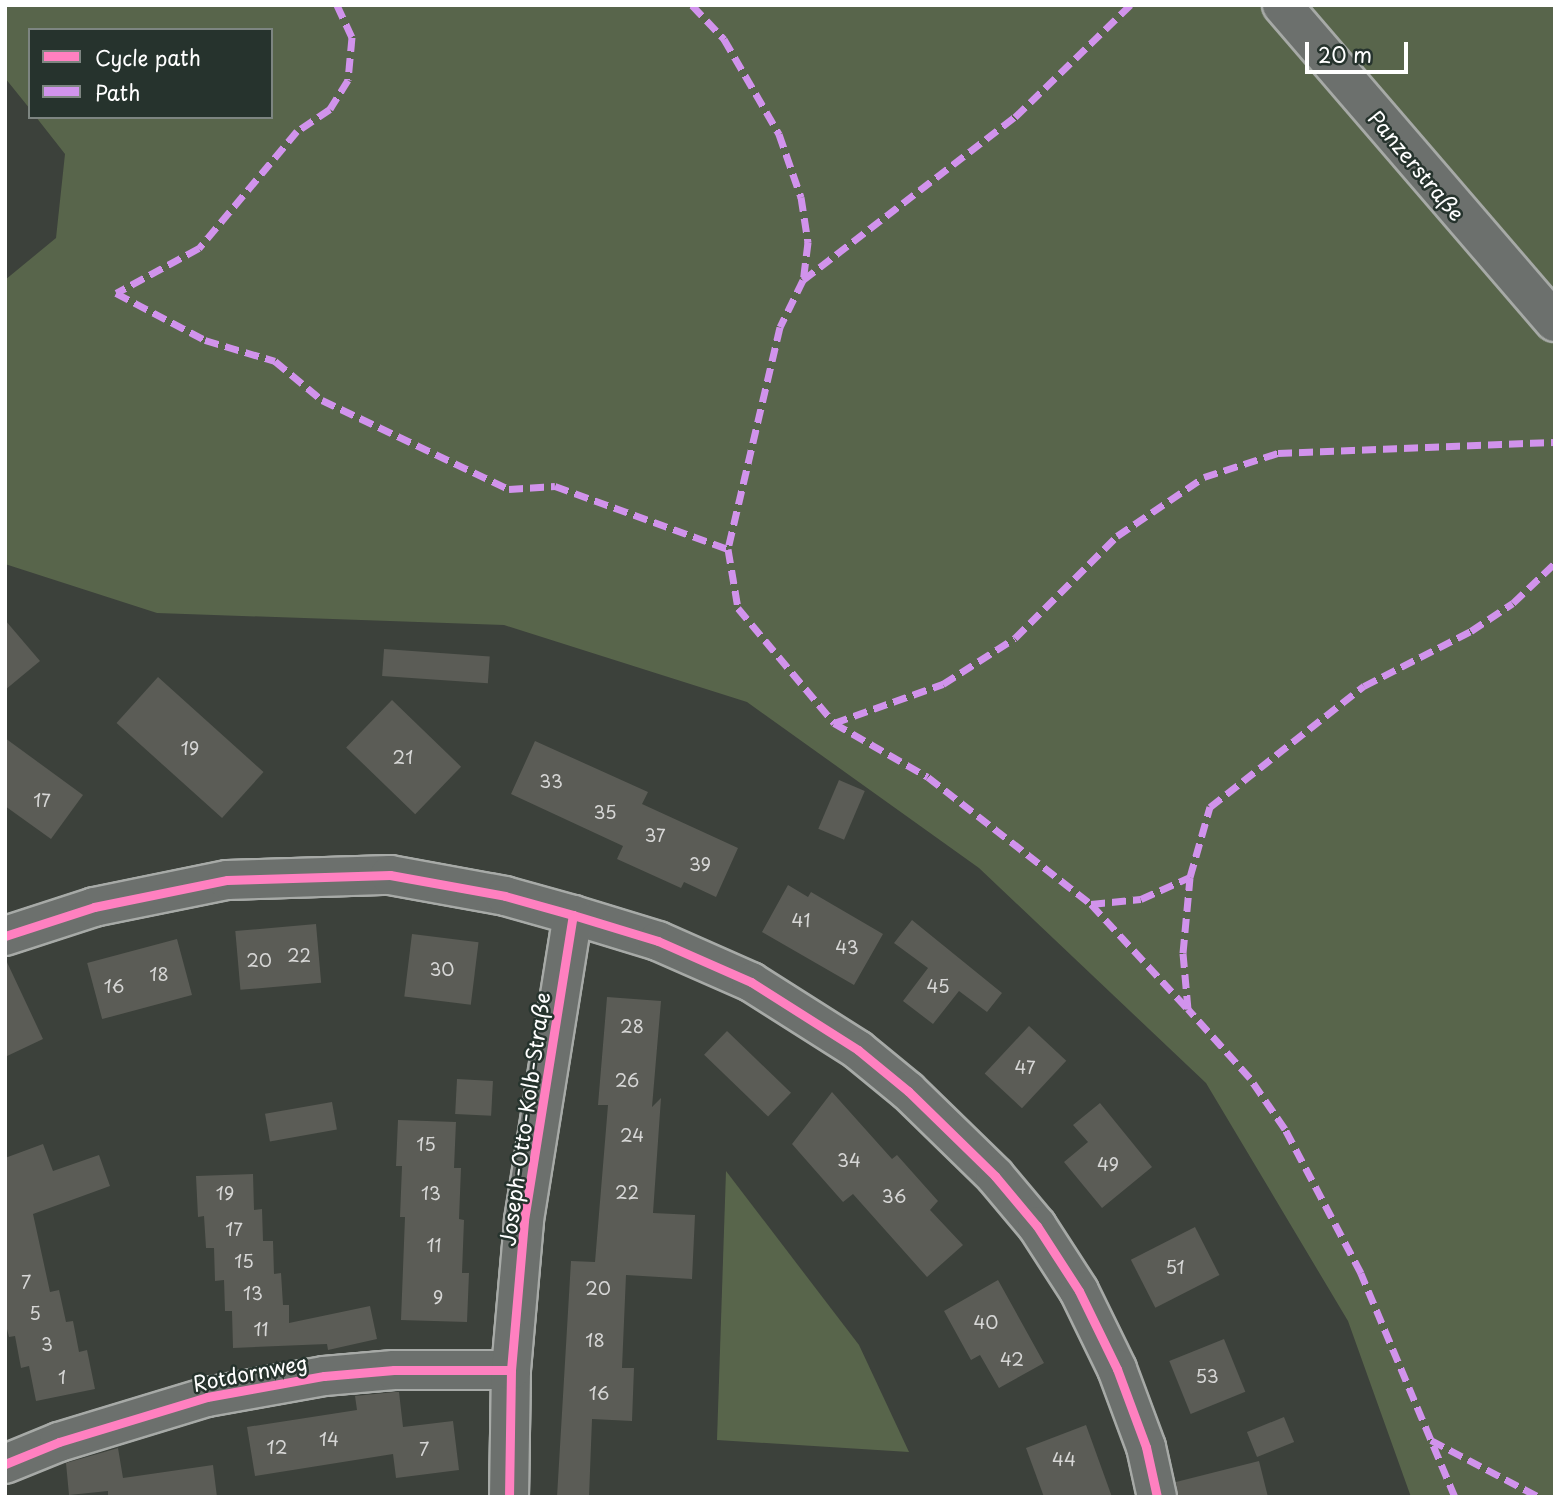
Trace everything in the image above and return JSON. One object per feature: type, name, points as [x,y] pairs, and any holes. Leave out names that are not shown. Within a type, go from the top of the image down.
[{"type":"street","name":"Panzerstraße","points":[[1282,5],[1555,322]]},
{"type":"street","points":[[5,936],[94,907],[228,880],[306,874],[390,875],[505,896],[680,950],[794,1007],[858,1050],[968,1149],[1037,1226],[1079,1291],[1117,1369],[1146,1447],[1157,1497]]},
{"type":"street","name":"Joseph-Otto-Kolb-Straße","points":[[509,1497],[511,1370],[524,1220],[573,915]]},
{"type":"street","name":"Rotdornweg","points":[[5,1464],[59,1441],[207,1396],[324,1376],[394,1370],[511,1370]]},
{"type":"green space","points":[[5,5],[1555,5],[1555,1497],[1411,1497],[1348,1321],[1206,1083],[979,868],[747,702],[504,625],[157,613],[5,564],[5,280],[56,238],[65,154],[38,119],[273,119],[273,28],[28,28],[28,107],[5,78]]},
{"type":"green space","points":[[726,1171],[859,1345],[909,1452],[717,1440]]},
{"type":"building","points":[[5,620],[40,661],[5,690]]},
{"type":"building","points":[[384,649],[490,656],[488,683],[382,676]]},
{"type":"building","points":[[158,677],[264,772],[222,818],[117,723]]},
{"type":"building","points":[[392,700],[461,767],[415,814],[346,747]]},
{"type":"building","points":[[5,738],[83,795],[51,839],[5,806]]},
{"type":"building","points":[[535,741],[648,792],[642,804],[738,848],[716,897],[684,882],[681,888],[617,859],[623,846],[511,794]]},
{"type":"building","points":[[839,780],[865,791],[844,840],[818,829]]},
{"type":"building","points":[[788,885],[808,897],[811,892],[883,934],[854,985],[762,932]]},
{"type":"building","points":[[912,920],[1002,993],[987,1012],[959,991],[933,1024],[903,1001],[928,968],[894,943]]},
{"type":"building","points":[[316,924],[321,983],[240,990],[235,931]]},
{"type":"building","points":[[412,934],[479,942],[471,1005],[404,997]]},
{"type":"building","points":[[177,939],[192,995],[102,1019],[87,963]]},
{"type":"building","points":[[5,958],[43,1039],[5,1057]]},
{"type":"building","points":[[607,997],[661,1001],[652,1107],[661,1098],[653,1213],[695,1215],[692,1279],[626,1275],[622,1368],[634,1368],[632,1421],[592,1419],[589,1497],[557,1497],[571,1261],[595,1262],[608,1105],[598,1105]]},
{"type":"building","points":[[1029,1026],[1066,1061],[1022,1108],[985,1074]]},
{"type":"building","points":[[727,1031],[791,1093],[768,1117],[704,1055]]},
{"type":"building","points":[[457,1079],[493,1081],[491,1116],[455,1114]]},
{"type":"building","points":[[832,1092],[892,1159],[897,1155],[938,1201],[930,1210],[963,1245],[927,1277],[853,1194],[843,1202],[792,1144]]},
{"type":"building","points":[[332,1102],[337,1130],[270,1141],[265,1114]]},
{"type":"building","points":[[1100,1103],[1152,1167],[1102,1208],[1064,1162],[1088,1142],[1073,1125]]},
{"type":"building","points":[[398,1120],[456,1122],[454,1168],[461,1168],[459,1219],[464,1220],[462,1273],[469,1273],[467,1322],[401,1320],[405,1217],[400,1217],[402,1166],[396,1166]]},
{"type":"building","points":[[43,1144],[53,1171],[99,1155],[110,1186],[33,1214],[50,1292],[59,1290],[66,1322],[73,1321],[79,1352],[87,1350],[95,1389],[36,1401],[29,1366],[21,1368],[15,1336],[9,1337],[5,1321],[5,1158]]},
{"type":"building","points":[[253,1174],[254,1210],[262,1209],[263,1241],[273,1241],[274,1274],[281,1273],[283,1305],[289,1305],[289,1323],[370,1306],[377,1339],[328,1350],[327,1344],[233,1348],[232,1311],[225,1311],[224,1280],[215,1281],[214,1248],[206,1248],[204,1216],[198,1217],[196,1176]]},
{"type":"building","points":[[1195,1227],[1220,1275],[1155,1308],[1131,1260]]},
{"type":"building","points":[[998,1280],[1044,1363],[999,1388],[980,1355],[971,1360],[944,1311]]},
{"type":"building","points":[[1224,1339],[1245,1392],[1191,1414],[1169,1361]]},
{"type":"building","points":[[399,1392],[403,1427],[453,1421],[459,1470],[396,1478],[393,1454],[255,1476],[247,1427],[357,1410],[355,1396]]},
{"type":"building","points":[[1284,1417],[1294,1442],[1257,1457],[1247,1432]]},
{"type":"building","points":[[1086,1425],[1112,1497],[1044,1497],[1026,1448]]},
{"type":"building","points":[[118,1448],[123,1478],[213,1465],[217,1497],[108,1497],[108,1491],[69,1495],[66,1463]]},
{"type":"building","points":[[1259,1461],[1268,1497],[1178,1497],[1176,1482]]},
{"type":"marked path","points":[[337,5],[352,37],[348,80],[330,109],[297,131],[199,248],[116,293],[205,340],[275,361],[322,400],[509,489],[555,486],[728,549]]},
{"type":"marked path","points":[[692,5],[724,39],[779,134],[801,197],[808,242],[803,280],[780,327],[728,549],[738,608],[834,723],[928,777],[1091,904],[1188,1009]]},
{"type":"marked path","points":[[803,280],[1015,117],[1130,5]]},
{"type":"marked path","points":[[834,723],[943,684],[1015,638],[1117,536],[1204,477],[1278,453],[1555,442]]},
{"type":"marked path","points":[[1455,1497],[1361,1273],[1285,1129],[1250,1078],[1188,1009],[1183,953],[1190,877],[1210,807],[1364,686],[1471,631],[1513,603],[1555,563]]},
{"type":"marked path","points":[[1091,904],[1141,899],[1190,877]]},
{"type":"marked path","points":[[1431,1440],[1539,1497]]},
{"type":"cycle path","points":[[5,936],[94,907],[227,880],[390,875],[505,896],[573,915],[658,941],[751,982],[858,1050],[908,1091],[995,1176],[1037,1226],[1079,1291],[1117,1369],[1146,1447],[1157,1497]]},
{"type":"cycle path","points":[[509,1497],[511,1370],[524,1220],[573,915]]},
{"type":"cycle path","points":[[5,1464],[59,1442],[207,1397],[324,1376],[394,1370],[511,1370]]}]
